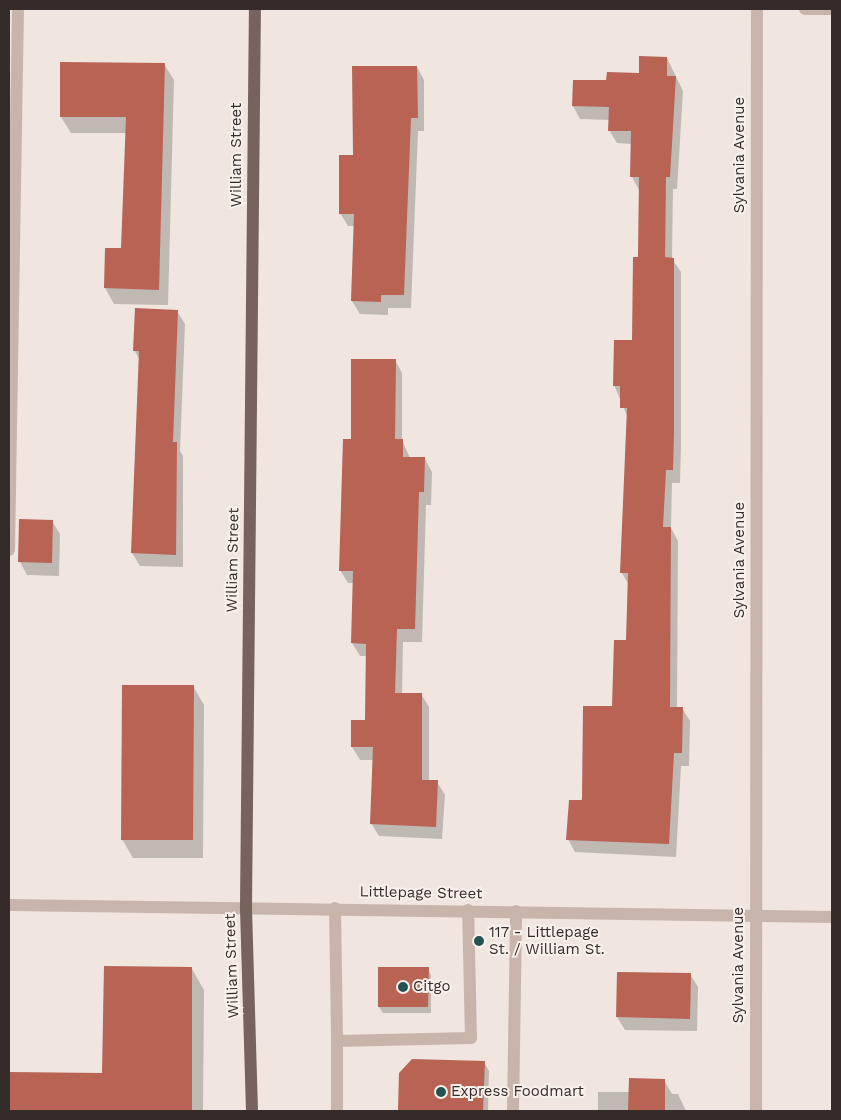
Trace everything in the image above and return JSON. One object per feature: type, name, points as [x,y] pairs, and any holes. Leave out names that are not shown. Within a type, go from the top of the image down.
[{"type":"main road","name":"William Street","points":[[252,1111],[246,906],[255,9]]},
{"type":"street","points":[[9,550],[18,9]]},
{"type":"street","name":"Sylvania Avenue","points":[[756,1111],[757,9]]},
{"type":"street","points":[[805,9],[832,9]]},
{"type":"street","name":"Littlepage Street","points":[[9,905],[246,906],[755,914],[832,917]]},
{"type":"street","points":[[335,908],[337,1111]]},
{"type":"street","points":[[337,1041],[470,1038],[468,910]]},
{"type":"street","points":[[513,1111],[516,911]]},
{"type":"building","points":[[639,56],[667,57],[667,76],[676,76],[670,177],[666,177],[665,257],[674,258],[673,470],[666,470],[663,527],[671,527],[670,707],[683,707],[682,753],[674,753],[669,844],[566,840],[569,800],[582,800],[583,706],[612,706],[614,640],[626,640],[628,573],[620,573],[627,408],[620,408],[620,386],[613,386],[614,340],[632,340],[633,257],[638,257],[639,177],[630,177],[631,131],[608,131],[609,107],[572,106],[573,80],[606,80],[607,72],[639,73]]},
{"type":"building","points":[[60,62],[165,63],[159,290],[104,288],[105,248],[121,248],[126,117],[60,117]]},
{"type":"building","points":[[352,66],[417,66],[418,118],[411,118],[404,295],[381,295],[381,302],[351,301],[354,214],[339,214],[339,155],[353,155]]},
{"type":"building","points":[[135,308],[178,310],[173,442],[177,442],[176,555],[131,553],[139,351],[133,351]]},
{"type":"building","points":[[351,359],[396,359],[395,439],[403,439],[403,457],[425,457],[424,492],[419,492],[415,629],[397,629],[395,693],[422,693],[422,780],[438,780],[436,827],[370,824],[373,747],[351,747],[351,720],[365,720],[366,644],[351,643],[353,571],[339,571],[343,439],[351,439]]},
{"type":"building","points":[[19,519],[53,520],[52,563],[18,562]]},
{"type":"building","points":[[122,685],[194,685],[193,840],[121,840]]},
{"type":"building","points":[[104,966],[192,967],[192,1111],[9,1111],[9,1072],[102,1073]]},
{"type":"building","name":"Citgo","points":[[378,967],[429,967],[428,1007],[378,1007]]},
{"type":"building","points":[[617,972],[691,973],[690,1019],[616,1017]]},
{"type":"building","name":"Express Foodmart","points":[[412,1059],[485,1061],[483,1111],[398,1111],[399,1073]]},
{"type":"building","points":[[629,1078],[665,1079],[665,1111],[628,1111]]},
{"type":"place","name":"117 - Littlepage St. / William St.","points":[[479,941]]},
{"type":"place","name":"Citgo","points":[[403,987]]},
{"type":"place","name":"Express Foodmart","points":[[441,1092]]}]
